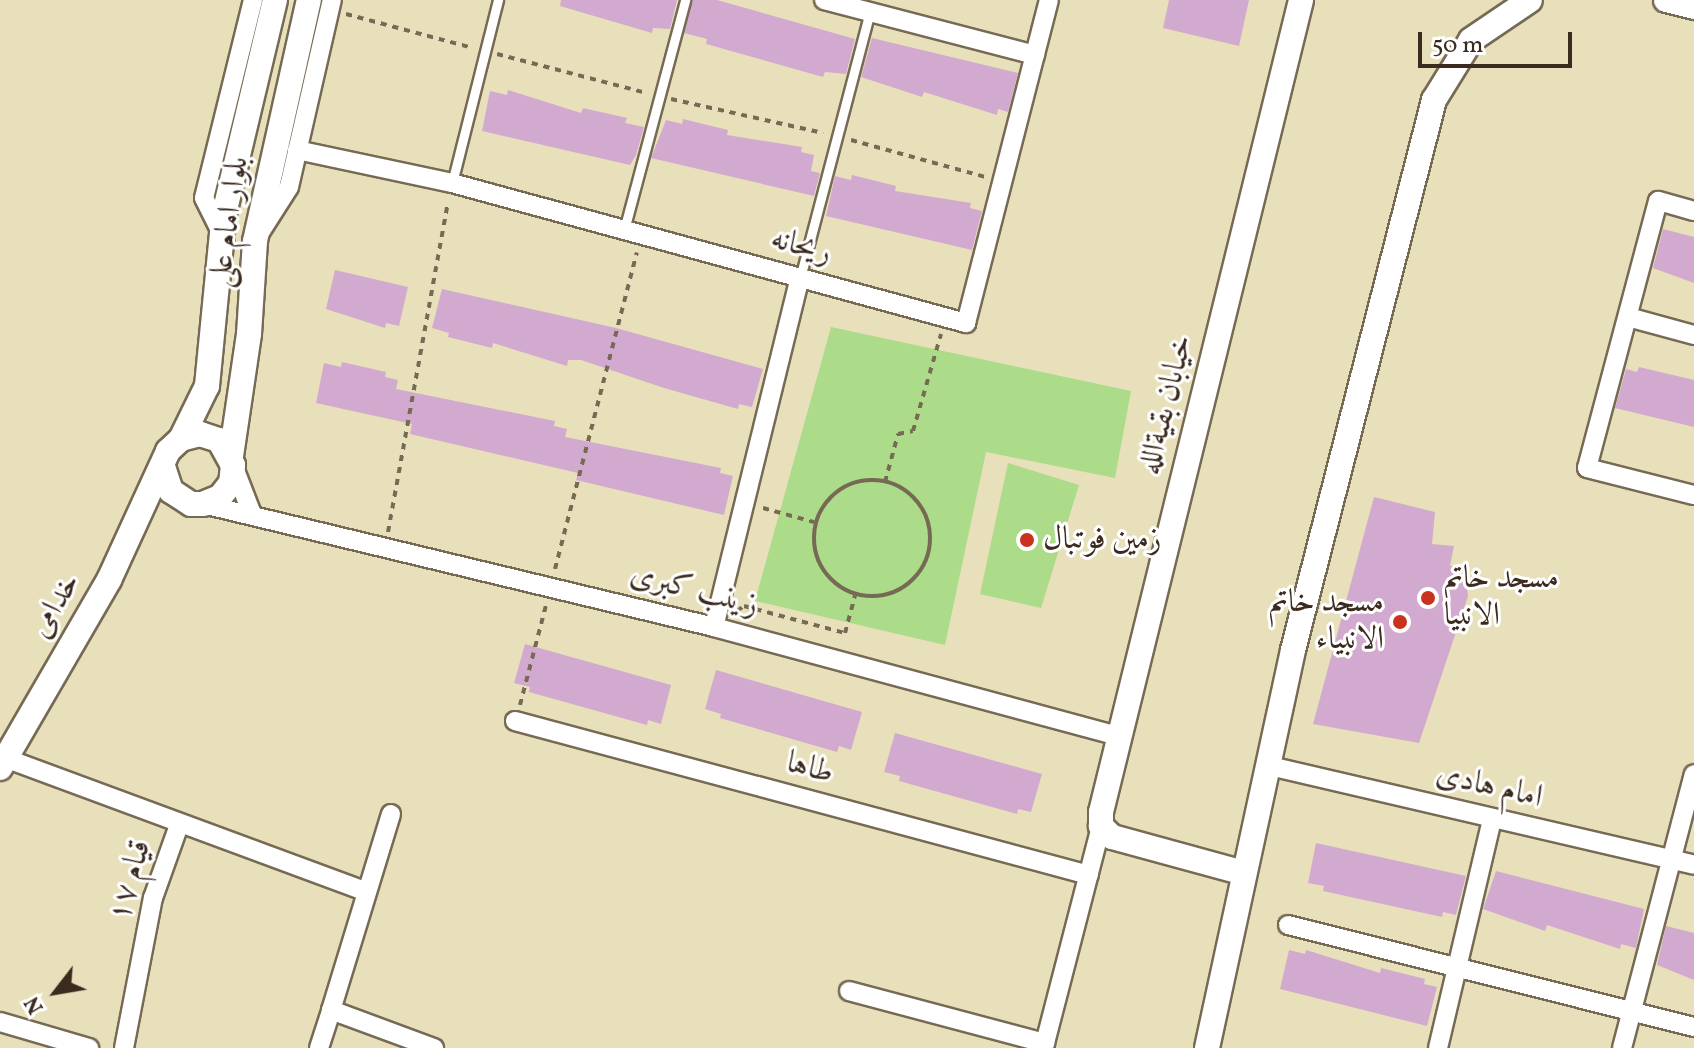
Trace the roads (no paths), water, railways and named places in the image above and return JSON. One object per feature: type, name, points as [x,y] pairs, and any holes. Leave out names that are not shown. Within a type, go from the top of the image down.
[{"type":"street","points":[[253,0],[204,198],[222,234],[255,241],[289,187],[332,0]]},
{"type":"street","name":"بلوار امام علی","points":[[181,439],[207,386],[222,234],[275,0]]},
{"type":"street","name":"بلوار امام علی","points":[[232,460],[249,334],[255,241],[309,0]]},
{"type":"street","points":[[824,0],[1035,55],[1049,0]]},
{"type":"street","name":"خیابان بقیةالله","points":[[1101,826],[1118,736],[1301,0]]},
{"type":"street","points":[[1207,1048],[1293,650],[1434,100],[1471,40],[1530,0]]},
{"type":"street","points":[[1666,0],[1694,7]]},
{"type":"street","name":"ریحانه","points":[[297,150],[452,183],[966,323],[1035,55]]},
{"type":"street","points":[[1694,211],[1658,201],[1587,468],[1694,495]]},
{"type":"street","points":[[714,627],[800,278]]},
{"type":"street","points":[[1628,317],[1694,335]]},
{"type":"street","points":[[197,504],[171,491],[164,469],[168,451],[181,439],[210,437],[232,460],[252,514]]},
{"type":"street","points":[[142,518],[220,497],[231,483],[232,460]]},
{"type":"street","name":"خدامی","points":[[2,763],[142,518],[164,469]]},
{"type":"street","name":"زینب کبری","points":[[197,504],[252,514],[714,627],[1118,736]]},
{"type":"street","name":"طاها","points":[[515,721],[1089,875]]},
{"type":"street","points":[[2,763],[364,891]]},
{"type":"street","name":"امام هادی","points":[[1270,766],[1694,865]]},
{"type":"street","points":[[1622,1048],[1694,774]]},
{"type":"street","points":[[319,1048],[364,891],[391,814]]},
{"type":"street","points":[[1438,1048],[1492,819]]},
{"type":"street","name":"قیام ۱۷","points":[[124,1048],[153,898],[179,825]]},
{"type":"street","points":[[1101,826],[1112,837],[1244,873]]},
{"type":"street","points":[[849,991],[1044,1046],[1101,826]]},
{"type":"street","points":[[1288,925],[1694,1027]]},
{"type":"street","points":[[331,1010],[434,1048]]},
{"type":"street","points":[[0,1022],[89,1048]]},
{"type":"lane","points":[[452,183],[498,0]]},
{"type":"lane","points":[[633,232],[685,0]]},
{"type":"lane","points":[[800,278],[870,12]]},
{"type":"place","name":"زمین فوتبال","points":[[1027,540]]},
{"type":"place","name":"مسجد خاتم الانبیا","points":[[1428,598]]},
{"type":"place","name":"مسجد خاتم الانبیاء","points":[[1400,622]]}]
